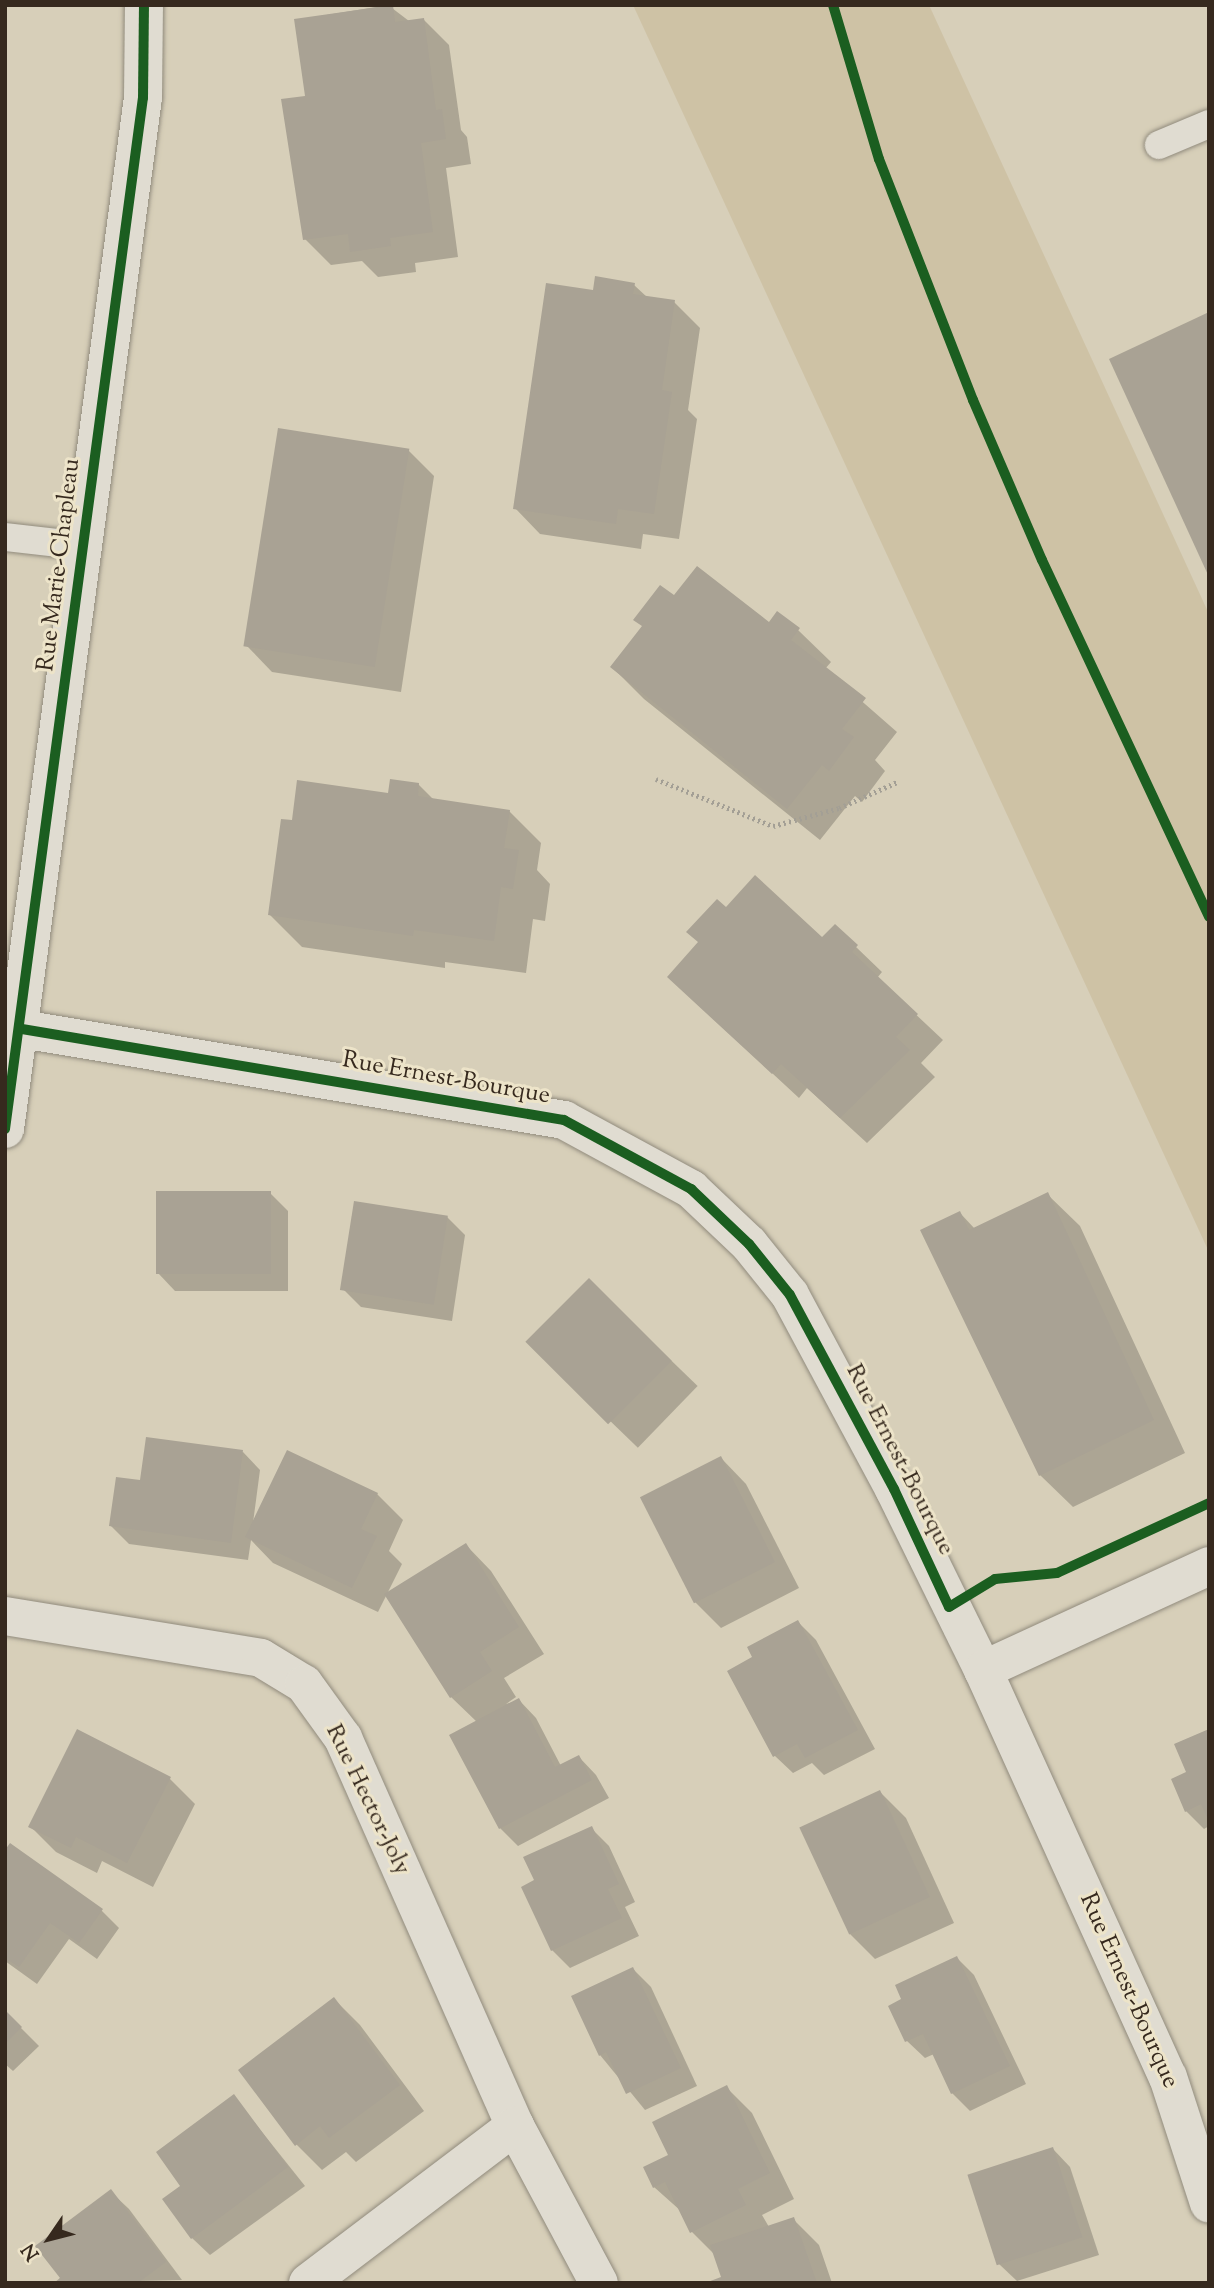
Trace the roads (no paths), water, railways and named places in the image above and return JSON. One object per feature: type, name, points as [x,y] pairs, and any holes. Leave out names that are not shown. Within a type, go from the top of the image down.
[{"type":"street","name":"Rue Marie-Chapleau","points":[[5,1129],[22,1029],[144,98],[144,5]]},
{"type":"street","name":"Rue Ernest-Bourque","points":[[22,1029],[564,1120],[691,1189],[749,1244],[790,1295],[894,1489],[983,1670],[1168,2077],[1209,2203]]},
{"type":"street","points":[[983,1670],[1209,1566]]},
{"type":"street","name":"Rue Hector-Joly","points":[[5,1616],[261,1658],[304,1684],[343,1738],[514,2126],[599,2283]]},
{"type":"street","points":[[308,2283],[514,2126]]},
{"type":"lane","points":[[1159,145],[1209,124]]},
{"type":"lane","points":[[5,537],[84,546]]}]
